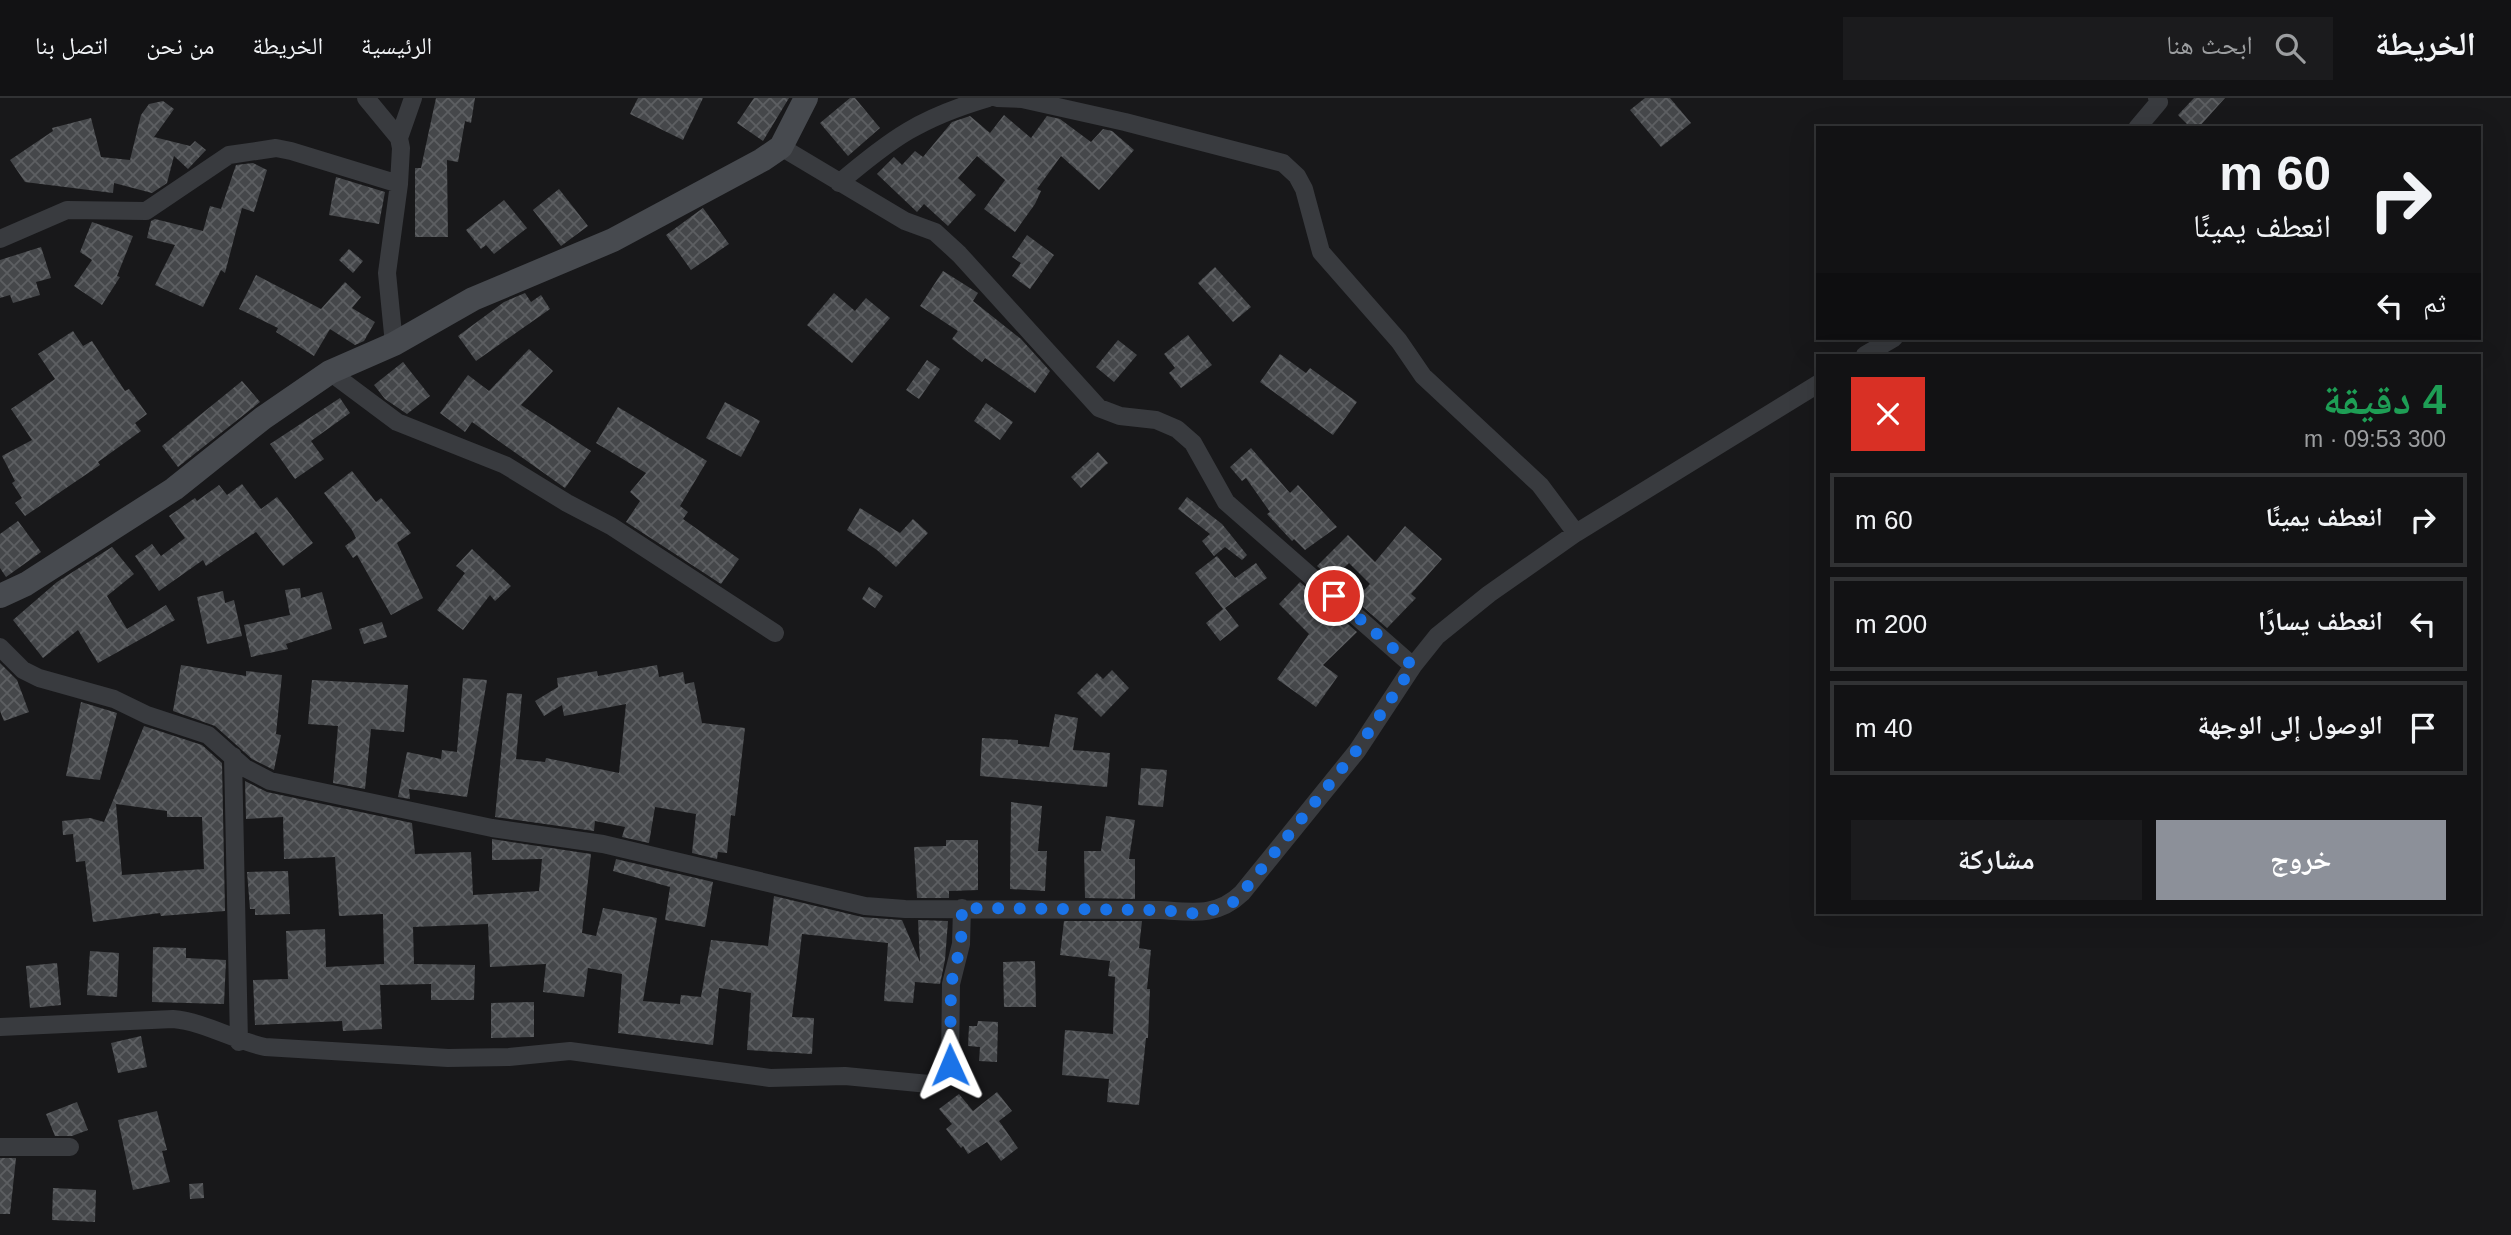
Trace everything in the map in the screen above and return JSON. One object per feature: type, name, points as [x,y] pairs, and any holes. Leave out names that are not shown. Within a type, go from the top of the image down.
[{"type":"street","points":[[366,98],[399,138],[401,148],[387,273],[394,344]]},
{"type":"street","points":[[399,138],[413,98]]},
{"type":"street","points":[[0,596],[26,584],[174,489],[263,418],[330,372],[394,344],[473,299],[613,240],[658,218],[781,147],[806,98]]},
{"type":"street","points":[[839,183],[899,134],[951,109],[988,98]]},
{"type":"street","points":[[997,98],[1022,99],[1112,119],[1283,163],[1297,176],[1304,190],[1321,252],[1399,341],[1423,376],[1540,485],[1576,533]]},
{"type":"street","points":[[2139,126],[2159,102],[2157,98]]},
{"type":"street","points":[[781,147],[905,221],[935,232],[1099,408],[1120,415],[1156,420],[1177,429],[1193,443],[1226,502],[1413,666]]},
{"type":"street","points":[[0,239],[67,210],[146,211],[229,155],[276,148],[291,150],[399,184]]},
{"type":"street","points":[[1867,354],[1891,340]]},
{"type":"street","points":[[330,372],[397,422],[505,465],[566,503],[611,526],[775,633]]},
{"type":"street","points":[[0,647],[23,670],[38,678],[114,699],[147,715],[208,735],[245,768],[270,781],[435,817],[603,845],[865,906],[1160,910],[1200,914],[1231,904],[1356,751],[1413,666],[1448,627],[1489,594],[1576,533],[1816,385]]},
{"type":"street","points":[[233,756],[239,1042]]},
{"type":"street","points":[[0,1027],[173,1019],[190,1021],[239,1042],[265,1047],[449,1058],[509,1057],[570,1051],[770,1078],[845,1076],[929,1084],[945,1076],[950,1065],[951,984],[961,944],[962,908]]},
{"type":"street","points":[[0,1147],[70,1147]]},
{"type":"building","points":[[436,98],[475,98],[471,123],[465,121],[458,162],[447,160],[448,237],[415,237],[415,168],[421,168]]},
{"type":"building","points":[[638,98],[703,98],[683,140],[630,114]]},
{"type":"building","points":[[754,98],[789,98],[763,141],[737,123]]},
{"type":"building","points":[[850,98],[855,98],[880,128],[848,156],[820,123]]},
{"type":"building","points":[[1645,98],[1670,98],[1691,123],[1661,147],[1630,110]]},
{"type":"building","points":[[2194,98],[2225,98],[2200,126],[2189,126],[2178,115]]},
{"type":"building","points":[[163,101],[174,109],[154,137],[190,146],[195,141],[206,150],[188,169],[174,156],[167,183],[152,193],[114,183],[113,193],[25,182],[10,160],[53,131],[52,128],[91,118],[101,157],[130,160],[141,115],[149,104]]},
{"type":"building","points":[[1004,115],[1031,138],[1047,116],[1060,119],[1091,142],[1103,129],[1112,131],[1134,150],[1099,190],[1061,156],[1037,189],[1041,191],[1035,204],[1015,232],[984,209],[1005,180],[977,156],[958,178],[976,195],[948,226],[924,204],[917,212],[877,174],[894,157],[902,165],[915,151],[923,157],[952,122],[970,116],[990,133]]},
{"type":"building","points":[[253,163],[267,170],[254,212],[242,208],[225,273],[221,270],[203,307],[155,285],[175,245],[147,238],[151,221],[155,219],[203,231],[210,206],[221,209],[236,165]]},
{"type":"building","points":[[336,177],[385,192],[379,224],[329,215]]},
{"type":"building","points":[[559,189],[588,226],[561,246],[533,210]]},
{"type":"building","points":[[504,200],[527,228],[494,254],[486,245],[481,249],[466,230]]},
{"type":"building","points":[[703,208],[729,244],[691,270],[666,235]]},
{"type":"building","points":[[92,222],[133,236],[117,276],[120,277],[102,305],[74,286],[92,260],[80,252]]},
{"type":"building","points":[[1027,235],[1054,255],[1030,289],[1012,276],[1021,263],[1012,257]]},
{"type":"building","points":[[41,247],[51,278],[36,282],[40,295],[13,303],[10,295],[0,298],[0,260]]},
{"type":"building","points":[[349,249],[363,261],[353,273],[339,260]]},
{"type":"building","points":[[1215,267],[1251,307],[1233,322],[1198,283]]},
{"type":"building","points":[[943,271],[978,293],[973,301],[1021,339],[1050,371],[1035,393],[985,358],[982,362],[952,339],[958,331],[920,306]]},
{"type":"building","points":[[256,275],[321,309],[345,282],[361,297],[352,308],[375,322],[364,341],[355,345],[330,329],[314,356],[276,332],[278,328],[239,309]]},
{"type":"building","points":[[525,293],[531,302],[541,295],[550,309],[476,361],[458,336],[504,302]]},
{"type":"building","points":[[834,293],[855,311],[866,298],[890,318],[852,363],[807,325]]},
{"type":"building","points":[[73,331],[83,346],[92,341],[125,391],[129,389],[147,414],[135,423],[141,431],[98,462],[100,465],[25,516],[15,503],[22,498],[12,483],[15,481],[2,456],[32,440],[11,409],[55,379],[38,354]]},
{"type":"building","points":[[1188,335],[1212,365],[1181,388],[1169,373],[1175,368],[1164,354]]},
{"type":"building","points":[[1118,340],[1137,355],[1114,382],[1096,367]]},
{"type":"building","points":[[529,349],[553,371],[521,405],[591,451],[565,488],[472,422],[465,432],[440,413],[468,375],[489,391]]},
{"type":"building","points":[[1280,354],[1306,373],[1310,368],[1357,402],[1333,435],[1260,382]]},
{"type":"building","points":[[927,360],[940,369],[919,399],[906,390]]},
{"type":"building","points":[[403,362],[430,396],[407,414],[385,399],[374,385]]},
{"type":"building","points":[[242,381],[260,402],[178,467],[162,446]]},
{"type":"building","points":[[340,398],[350,413],[311,441],[324,459],[295,479],[270,444]]},
{"type":"building","points":[[725,402],[760,421],[741,457],[706,438]]},
{"type":"building","points":[[986,403],[1013,422],[1000,440],[974,421]]},
{"type":"building","points":[[618,407],[707,461],[680,506],[688,512],[683,519],[739,559],[721,584],[626,522],[640,501],[630,492],[646,473],[596,443]]},
{"type":"building","points":[[1251,448],[1290,493],[1298,485],[1337,527],[1305,550],[1294,539],[1292,541],[1267,514],[1270,512],[1246,478],[1242,481],[1230,467]]},
{"type":"building","points":[[1098,452],[1108,463],[1081,488],[1071,477]]},
{"type":"building","points":[[352,471],[376,502],[381,498],[411,533],[397,543],[423,598],[391,615],[357,555],[353,558],[345,546],[356,538],[324,493]]},
{"type":"building","points":[[242,484],[261,509],[277,497],[313,543],[283,566],[256,532],[206,566],[203,560],[159,591],[135,556],[152,544],[161,556],[185,538],[169,516],[195,498],[197,501],[219,485],[227,495]]},
{"type":"building","points":[[1187,497],[1222,524],[1247,555],[1242,560],[1225,547],[1214,556],[1202,541],[1210,534],[1178,509]]},
{"type":"building","points":[[860,508],[900,533],[913,519],[928,533],[896,567],[877,550],[847,530]]},
{"type":"building","points":[[18,521],[41,552],[6,577],[0,568],[0,534]]},
{"type":"building","points":[[1405,526],[1442,559],[1411,594],[1416,598],[1387,628],[1355,600],[1370,584],[1349,563],[1332,579],[1317,566],[1348,535],[1375,562]]},
{"type":"building","points":[[112,547],[134,574],[107,596],[127,629],[166,605],[175,620],[98,663],[78,630],[43,658],[13,620],[57,582]]},
{"type":"building","points":[[472,549],[511,586],[495,601],[490,595],[463,630],[437,610],[465,573],[456,566]]},
{"type":"building","points":[[1217,556],[1235,578],[1256,563],[1267,578],[1225,608],[1239,626],[1220,641],[1206,623],[1223,609],[1195,573]]},
{"type":"building","points":[[1300,582],[1357,632],[1323,665],[1338,676],[1316,707],[1277,679],[1309,634],[1279,604]]},
{"type":"building","points":[[869,587],[883,596],[875,608],[862,599]]},
{"type":"building","points":[[300,588],[301,598],[322,592],[332,629],[286,644],[288,649],[251,657],[244,625],[290,615],[285,590]]},
{"type":"building","points":[[223,591],[225,603],[234,600],[242,636],[207,644],[197,597]]},
{"type":"building","points":[[382,622],[387,637],[364,644],[359,629]]},
{"type":"building","points":[[0,663],[17,680],[29,712],[4,721],[0,711]]},
{"type":"building","points":[[181,665],[246,676],[246,671],[282,675],[276,734],[281,735],[274,770],[252,759],[215,726],[173,711]]},
{"type":"building","points":[[657,665],[659,677],[683,672],[685,684],[694,682],[702,723],[745,728],[735,816],[731,815],[727,853],[718,852],[717,859],[692,853],[696,814],[655,807],[649,843],[622,837],[625,827],[595,821],[594,831],[495,817],[507,693],[522,694],[516,759],[545,762],[546,758],[619,773],[626,704],[564,716],[562,705],[544,716],[535,701],[558,687],[557,678],[597,671],[598,676]]},
{"type":"building","points":[[1112,670],[1129,688],[1101,717],[1077,693],[1097,673],[1103,679]]},
{"type":"building","points":[[463,678],[487,680],[467,797],[409,789],[410,799],[398,797],[407,752],[441,759],[442,750],[457,752]]},
{"type":"building","points":[[312,680],[408,685],[404,732],[371,729],[365,789],[333,783],[338,726],[308,724]]},
{"type":"building","points":[[81,702],[117,713],[100,780],[66,776]]},
{"type":"building","points":[[1055,714],[1078,718],[1073,750],[1110,753],[1107,787],[980,776],[982,738],[1018,740],[1018,744],[1049,747]]},
{"type":"building","points":[[144,726],[202,745],[222,763],[225,911],[161,916],[160,913],[93,922],[85,861],[76,862],[73,834],[63,835],[62,821],[90,818],[104,822]],"holes":[[[116,804],[167,811],[167,817],[202,817],[204,869],[122,875]]]},
{"type":"building","points":[[1141,768],[1167,770],[1163,807],[1138,805]]},
{"type":"building","points":[[245,781],[267,792],[412,823],[415,854],[471,852],[473,895],[539,891],[542,859],[492,860],[492,839],[591,854],[582,933],[596,936],[603,908],[657,918],[643,1001],[680,1004],[681,995],[701,997],[711,940],[768,946],[774,896],[862,917],[902,920],[920,962],[918,920],[948,921],[940,984],[915,982],[913,1003],[884,1001],[888,943],[802,934],[792,1017],[814,1018],[812,1054],[747,1050],[751,993],[719,988],[713,1045],[618,1033],[622,974],[588,968],[584,997],[543,992],[546,964],[490,967],[488,924],[413,927],[414,964],[475,965],[474,1000],[431,1000],[431,984],[380,985],[382,1029],[343,1031],[342,1021],[255,1025],[253,980],[288,979],[286,931],[325,929],[326,967],[384,964],[383,914],[339,916],[335,857],[284,859],[283,817],[246,819]]},
{"type":"building","points":[[1011,802],[1042,806],[1038,851],[1047,851],[1045,891],[1010,889]]},
{"type":"building","points":[[1106,816],[1135,820],[1129,859],[1135,859],[1135,899],[1085,898],[1084,851],[1101,851]]},
{"type":"building","points":[[946,840],[978,840],[978,890],[949,891],[949,898],[917,898],[914,847],[946,846]]},
{"type":"building","points":[[616,859],[713,882],[705,927],[665,920],[670,887],[613,871]]},
{"type":"building","points":[[288,871],[290,914],[255,915],[255,909],[250,909],[247,872]]},
{"type":"building","points":[[1064,921],[1142,921],[1139,948],[1151,950],[1147,989],[1150,989],[1148,1038],[1139,1105],[1107,1102],[1109,1079],[1062,1075],[1065,1030],[1113,1034],[1115,977],[1108,976],[1110,961],[1060,955]]},
{"type":"building","points":[[153,947],[186,948],[186,958],[226,960],[224,1004],[152,1002]]},
{"type":"building","points":[[90,951],[119,953],[117,997],[87,995]]},
{"type":"building","points":[[1035,961],[1036,1007],[1004,1007],[1003,962]]},
{"type":"building","points":[[57,963],[61,1005],[30,1008],[26,966]]},
{"type":"building","points":[[534,1002],[534,1037],[491,1038],[491,1003]]},
{"type":"building","points":[[978,1021],[998,1022],[997,1062],[979,1061],[980,1047],[968,1046],[969,1026],[977,1026]]},
{"type":"building","points":[[141,1036],[147,1067],[118,1073],[111,1043]]},
{"type":"building","points":[[997,1092],[1012,1111],[999,1121],[1018,1148],[1001,1161],[987,1142],[968,1154],[946,1129],[952,1124],[939,1109],[959,1094],[973,1111]]},
{"type":"building","points":[[77,1102],[88,1130],[72,1136],[55,1136],[46,1114]]},
{"type":"building","points":[[157,1111],[167,1150],[162,1151],[170,1182],[133,1190],[118,1120]]},
{"type":"building","points":[[0,1158],[16,1158],[10,1214],[0,1214]]},
{"type":"building","points":[[203,1183],[204,1198],[190,1199],[189,1184]]},
{"type":"building","points":[[53,1188],[96,1190],[95,1222],[52,1220]]},
{"type":"route","points":[[950,1065],[948,1019],[951,984],[961,944],[962,908],[1160,910],[1200,914],[1231,904],[1242,893],[1356,751],[1413,666],[1334,596]]}]
